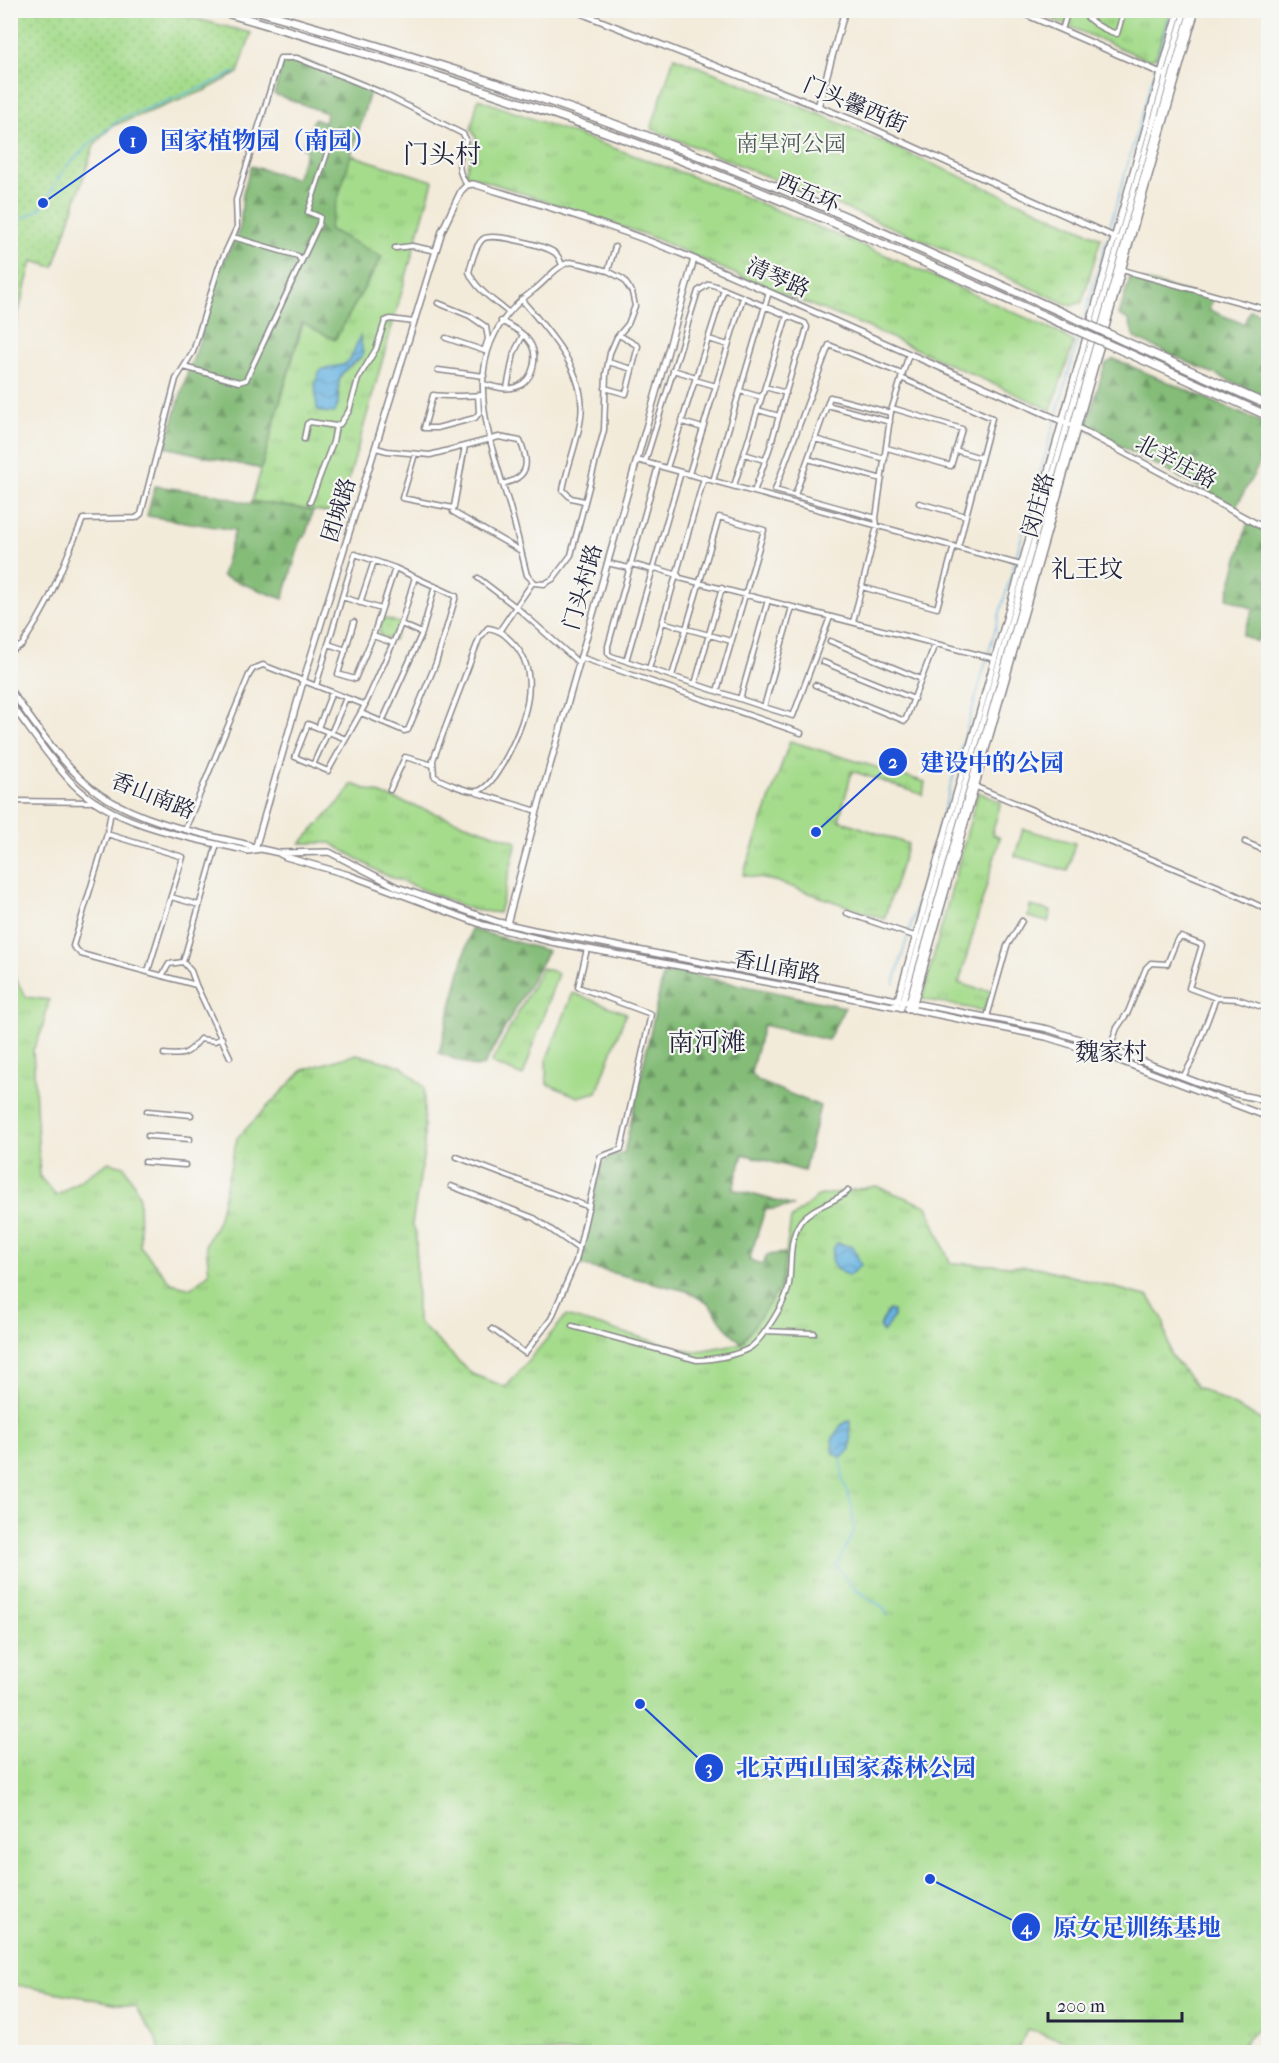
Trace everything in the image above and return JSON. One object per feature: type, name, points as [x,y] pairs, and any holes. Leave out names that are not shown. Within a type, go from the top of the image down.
[{"type":"highway","name":"西五环","points":[[216,10],[464,84],[640,145],[795,206],[1269,416]]},
{"type":"highway","name":"西五环","points":[[255,10],[428,61],[652,138],[799,196],[1269,405]]},
{"type":"street","name":"门头馨西街","points":[[573,10],[860,123],[1118,238]]},
{"type":"street","points":[[818,107],[844,10]]},
{"type":"street","points":[[1016,10],[1160,73]]},
{"type":"street","points":[[1062,30],[1068,10]]},
{"type":"street","points":[[1080,10],[1086,19],[1099,28],[1117,34],[1124,10]]},
{"type":"street","name":"闵庄路","points":[[904,1008],[972,786],[1070,425],[1160,73],[1179,10]]},
{"type":"street","name":"闵庄路","points":[[1160,73],[1185,10]]},
{"type":"street","name":"闵庄路","points":[[918,938],[1191,10]]},
{"type":"street","name":"闵庄路","points":[[904,1008],[918,938],[1022,565],[1122,270],[1196,10]]},
{"type":"street","points":[[10,651],[22,645],[48,601],[82,519],[136,518],[141,514],[176,379],[194,352],[219,267],[237,227],[236,200],[280,58],[297,58],[378,91],[463,134],[466,139],[458,167],[459,174],[466,185]]},
{"type":"street","points":[[184,367],[239,382],[246,380],[319,224],[320,217],[308,212],[330,144]]},
{"type":"street","name":"清琴路","points":[[466,185],[473,184],[647,239],[1070,425]]},
{"type":"street","name":"团城路","points":[[255,849],[303,681],[442,231],[466,185]]},
{"type":"street","points":[[509,313],[472,281],[469,272],[481,240],[488,236],[496,237],[550,250],[558,255],[562,265]]},
{"type":"street","points":[[232,237],[298,256],[301,261]]},
{"type":"street","points":[[395,248],[412,246],[436,251]]},
{"type":"street","points":[[608,271],[615,247]]},
{"type":"street","name":"门头村路","points":[[507,924],[694,259]]},
{"type":"street","points":[[480,395],[489,440],[527,575],[533,582],[544,584],[553,579],[571,555],[604,430],[605,388],[610,353],[619,335],[628,324],[635,306],[632,292],[623,279],[608,271],[570,262],[562,265],[521,299],[501,321],[486,352]]},
{"type":"street","points":[[1122,270],[1269,310]]},
{"type":"street","points":[[645,462],[698,291],[709,284],[787,316],[807,327],[754,492]]},
{"type":"street","points":[[667,468],[724,289]]},
{"type":"street","points":[[713,481],[769,292]]},
{"type":"street","points":[[689,474],[743,297]]},
{"type":"street","points":[[521,299],[564,354],[577,383],[581,416],[563,490],[571,498],[584,501]]},
{"type":"street","points":[[438,303],[470,316],[486,327],[488,339],[483,384],[479,413],[475,418],[437,428],[424,428],[433,395],[450,397],[480,395]]},
{"type":"street","points":[[734,486],[787,316]]},
{"type":"street","points":[[304,439],[307,424],[310,422],[336,426],[349,411],[358,379],[376,350],[385,321],[390,319],[414,322]]},
{"type":"street","points":[[483,384],[514,388],[522,384],[532,368],[535,353],[533,346],[523,335],[501,321]]},
{"type":"street","points":[[507,388],[514,353],[523,335]]},
{"type":"street","points":[[605,388],[626,393],[638,346],[619,335]]},
{"type":"street","points":[[446,338],[486,352]]},
{"type":"street","points":[[709,339],[728,345]]},
{"type":"street","points":[[862,587],[937,608],[966,516],[992,418],[829,345],[775,489],[876,518]]},
{"type":"street","points":[[853,622],[877,526],[876,518],[891,411],[909,354]]},
{"type":"street","points":[[608,362],[632,369]]},
{"type":"street","points":[[438,370],[483,376]]},
{"type":"street","points":[[673,370],[716,386]]},
{"type":"street","points":[[765,387],[786,393]]},
{"type":"street","points":[[740,391],[761,397]]},
{"type":"street","points":[[795,495],[830,397],[962,429],[951,466],[887,448]]},
{"type":"street","points":[[827,405],[890,422]]},
{"type":"street","points":[[758,410],[779,416]]},
{"type":"street","points":[[682,422],[703,428]]},
{"type":"street","name":"北辛庄路","points":[[1070,425],[1269,530]]},
{"type":"street","points":[[310,502],[333,442],[336,426]]},
{"type":"street","points":[[376,448],[430,455],[500,437],[520,441],[524,450],[526,467],[522,475],[515,480],[502,484]]},
{"type":"street","points":[[815,439],[885,459]]},
{"type":"street","points":[[465,446],[453,513],[521,551]]},
{"type":"street","points":[[955,450],[981,458]]},
{"type":"street","points":[[415,454],[402,498],[453,508]]},
{"type":"street","points":[[744,454],[764,460]]},
{"type":"street","points":[[808,459],[882,479]]},
{"type":"street","points":[[637,460],[1022,565]]},
{"type":"street","points":[[658,466],[607,649],[611,656],[793,717],[830,617]]},
{"type":"street","points":[[626,661],[681,472]]},
{"type":"street","points":[[648,669],[704,478]]},
{"type":"street","points":[[919,503],[966,516]]},
{"type":"street","points":[[672,676],[719,518],[764,530],[717,692]]},
{"type":"street","points":[[316,686],[355,554],[395,568],[456,596],[436,663],[408,730],[404,732],[361,713]]},
{"type":"street","points":[[360,603],[374,560]]},
{"type":"street","points":[[607,563],[629,568]]},
{"type":"street","points":[[629,568],[631,564],[653,570],[655,568],[676,574],[680,578],[995,659]]},
{"type":"street","points":[[354,622],[338,674],[355,679],[373,636],[395,568]]},
{"type":"street","points":[[346,739],[308,724],[295,757],[328,771],[361,713],[393,643],[415,577]]},
{"type":"street","points":[[478,578],[580,660],[801,733]]},
{"type":"street","points":[[500,630],[533,582]]},
{"type":"street","points":[[382,722],[422,633],[435,586]]},
{"type":"street","points":[[695,684],[722,588]]},
{"type":"street","points":[[342,597],[381,609]]},
{"type":"street","points":[[740,699],[768,600]]},
{"type":"street","points":[[764,707],[792,607]]},
{"type":"street","points":[[662,622],[731,641]]},
{"type":"street","points":[[401,624],[422,633]]},
{"type":"street","points":[[471,791],[483,788],[498,772],[518,733],[528,696],[528,678],[522,655],[516,645],[500,630],[488,628],[479,639],[433,760],[434,776],[439,780],[471,791],[537,811]]},
{"type":"street","points":[[373,636],[393,643]]},
{"type":"street","points":[[830,641],[921,679]]},
{"type":"street","points":[[328,644],[346,650]]},
{"type":"street","points":[[815,685],[905,721],[935,644]]},
{"type":"street","points":[[823,662],[914,699]]},
{"type":"street","points":[[185,830],[253,669],[263,665],[365,705]]},
{"type":"street","name":"香山南路","points":[[10,690],[72,770],[89,785],[102,795],[129,809],[185,830],[249,845],[255,849],[279,853],[329,852],[398,887],[507,924],[1048,1029],[1110,1049],[1226,1092],[1269,1103]]},
{"type":"street","points":[[318,728],[332,692]]},
{"type":"street","points":[[313,765],[346,698]]},
{"type":"street","name":"香山南路","points":[[10,704],[75,786],[111,811],[156,828],[248,851],[255,849]]},
{"type":"street","points":[[390,790],[405,757],[433,765]]},
{"type":"street","points":[[972,786],[1218,886],[1269,910]]},
{"type":"street","points":[[10,801],[97,802]]},
{"type":"street","points":[[111,811],[107,834],[73,946],[81,954],[196,985]]},
{"type":"street","points":[[107,834],[183,857],[148,971]]},
{"type":"street","points":[[1245,842],[1269,852]]},
{"type":"street","points":[[183,962],[217,844]]},
{"type":"street","name":"香山南路","points":[[279,853],[372,883],[483,925],[535,939],[1046,1037],[1107,1056],[1269,1117]]},
{"type":"street","points":[[171,897],[199,905]]},
{"type":"street","points":[[847,913],[918,938]]},
{"type":"street","points":[[987,1017],[1007,946],[1022,921]]},
{"type":"street","points":[[1107,1056],[1117,1028],[1128,1012],[1146,968],[1151,963],[1167,964],[1176,942],[1181,937],[1202,945],[1189,988],[1216,998],[1238,999],[1269,1009]]},
{"type":"street","points":[[492,1329],[525,1353],[551,1319],[576,1261],[600,1157],[621,1149],[651,1014],[578,987],[587,949]]},
{"type":"street","points":[[162,975],[169,964],[183,962]]},
{"type":"street","points":[[183,962],[191,971],[230,1057]]},
{"type":"street","points":[[1184,1077],[1216,998]]},
{"type":"street","points":[[164,1054],[179,1056],[191,1051],[200,1040],[216,1041],[222,1038]]},
{"type":"street","points":[[147,1111],[190,1115]]},
{"type":"street","points":[[148,1136],[190,1139]]},
{"type":"street","points":[[457,1158],[589,1207]]},
{"type":"street","points":[[145,1162],[186,1165]]},
{"type":"street","points":[[451,1186],[534,1218],[579,1249]]},
{"type":"street","points":[[572,1326],[697,1360],[707,1360],[743,1351],[750,1347],[764,1331],[787,1295],[792,1246],[795,1233],[802,1220],[816,1209],[840,1198],[848,1191]]},
{"type":"street","points":[[764,1331],[814,1333]]},
{"type":"green space","points":[[11,10],[166,11],[251,33],[238,73],[206,90],[112,126],[94,145],[54,267],[32,261],[11,342]]},
{"type":"green space","points":[[1033,11],[1170,11],[1156,57],[1148,60]]},
{"type":"green space","name":"南旱河公园","points":[[674,57],[812,111],[1101,238],[1082,302],[1071,306],[942,248],[651,129]]},
{"type":"green space","points":[[283,62],[308,62],[370,92],[329,229],[382,256],[335,340],[302,323],[261,469],[165,447],[222,265],[240,228],[243,193],[251,166],[296,179],[307,150],[302,148],[314,119],[324,123],[327,113],[274,94]]},
{"type":"green space","points":[[478,99],[713,184],[883,254],[1058,332],[1074,342],[1051,410],[865,326],[767,288],[649,236],[465,174],[476,137],[471,129]]},
{"type":"green space","points":[[351,155],[433,181],[339,514],[252,501],[303,323],[335,340],[382,257],[329,229]]},
{"type":"green space","points":[[1130,277],[1213,299],[1209,310],[1244,324],[1250,310],[1268,315],[1268,398],[1134,338],[1129,320],[1119,315]]},
{"type":"green space","points":[[1114,359],[1268,425],[1268,448],[1236,507],[1086,428],[1105,364]]},
{"type":"green space","points":[[155,486],[214,494],[250,504],[252,501],[313,510],[305,537],[302,536],[283,599],[222,576],[235,530],[147,516]]},
{"type":"green space","points":[[1248,522],[1268,533],[1268,621],[1257,642],[1242,635],[1254,609],[1227,598]]},
{"type":"green space","points":[[383,618],[400,623],[394,640],[380,636]]},
{"type":"green space","points":[[790,741],[925,782],[923,795],[852,771],[839,820],[908,844],[884,919],[775,881],[743,875]]},
{"type":"green space","points":[[352,784],[517,842],[499,913],[473,910],[381,873],[331,843],[301,843],[344,797]]},
{"type":"green space","points":[[978,792],[1001,802],[992,834],[1000,838],[959,983],[977,989],[991,990],[984,1011],[922,999]]},
{"type":"green space","points":[[1023,829],[1075,843],[1068,871],[1015,856]]},
{"type":"green space","points":[[1030,906],[1051,911],[1048,922],[1028,917]]},
{"type":"green space","points":[[471,929],[548,951],[484,1065],[475,1067],[439,1053]]},
{"type":"green space","points":[[542,968],[558,973],[523,1076],[491,1063]]},
{"type":"green space","points":[[10,969],[26,997],[49,1000],[42,1030],[33,1050],[40,1177],[56,1196],[109,1162],[124,1166],[139,1194],[140,1246],[171,1283],[191,1288],[209,1273],[206,1244],[218,1221],[237,1138],[303,1070],[357,1054],[401,1066],[424,1087],[424,1153],[412,1224],[416,1232],[417,1321],[472,1374],[506,1387],[566,1316],[692,1352],[742,1343],[781,1287],[791,1219],[818,1196],[876,1186],[927,1206],[950,1263],[1037,1267],[1149,1297],[1163,1319],[1170,1354],[1197,1387],[1268,1423],[1268,2017],[1266,2020],[1235,2052],[1100,2052],[1027,2029],[1018,2052],[158,2052],[160,2049],[154,2035],[135,2007],[11,1984]]},
{"type":"green space","points":[[675,971],[845,1007],[828,1040],[763,1025],[751,1072],[758,1081],[820,1106],[804,1171],[743,1154],[733,1189],[794,1206],[765,1210],[749,1260],[763,1264],[767,1255],[786,1253],[781,1287],[742,1343],[727,1329],[709,1304],[687,1291],[580,1265],[601,1166],[609,1157],[624,1153],[663,975]]},
{"type":"green space","points":[[573,993],[626,1013],[597,1092],[578,1097],[547,1084],[546,1061]]},
{"type":"water","points":[[360,336],[363,354],[342,374],[337,409],[334,413],[322,412],[317,409],[316,383],[319,373],[322,369],[343,365],[350,360]]},
{"type":"water","points":[[837,1243],[853,1247],[861,1265],[848,1276],[835,1268],[831,1260]]},
{"type":"water","points":[[889,1310],[893,1311],[893,1317],[883,1333],[880,1329],[881,1323]]},
{"type":"water","points":[[850,1420],[850,1450],[841,1457],[834,1454],[832,1440],[841,1425]]},
{"type":"waterway","points":[[1155,69],[1172,10]]},
{"type":"waterway","points":[[10,225],[40,209],[66,167],[120,119],[206,86],[235,72]]},
{"type":"waterway","points":[[1108,233],[1154,73]]},
{"type":"waterway","points":[[1084,320],[1107,238]]},
{"type":"waterway","points":[[894,984],[1079,336]]},
{"type":"waterway","points":[[841,1457],[843,1481],[852,1506],[854,1531],[836,1567],[856,1590],[884,1608],[888,1616]]},
{"type":"place","name":"国家植物园（南园）","points":[[43,203]]},
{"type":"place","name":"建设中的公园","points":[[816,832]]},
{"type":"place","name":"北京西山国家森林公园","points":[[640,1704]]},
{"type":"place","name":"原女足训练基地","points":[[930,1879]]},
{"type":"district","name":"门头村","points":[[442,154]]},
{"type":"district","name":"礼王坟","points":[[1087,569]]},
{"type":"district","name":"南河滩","points":[[707,1042]]},
{"type":"district","name":"魏家村","points":[[1111,1052]]}]
